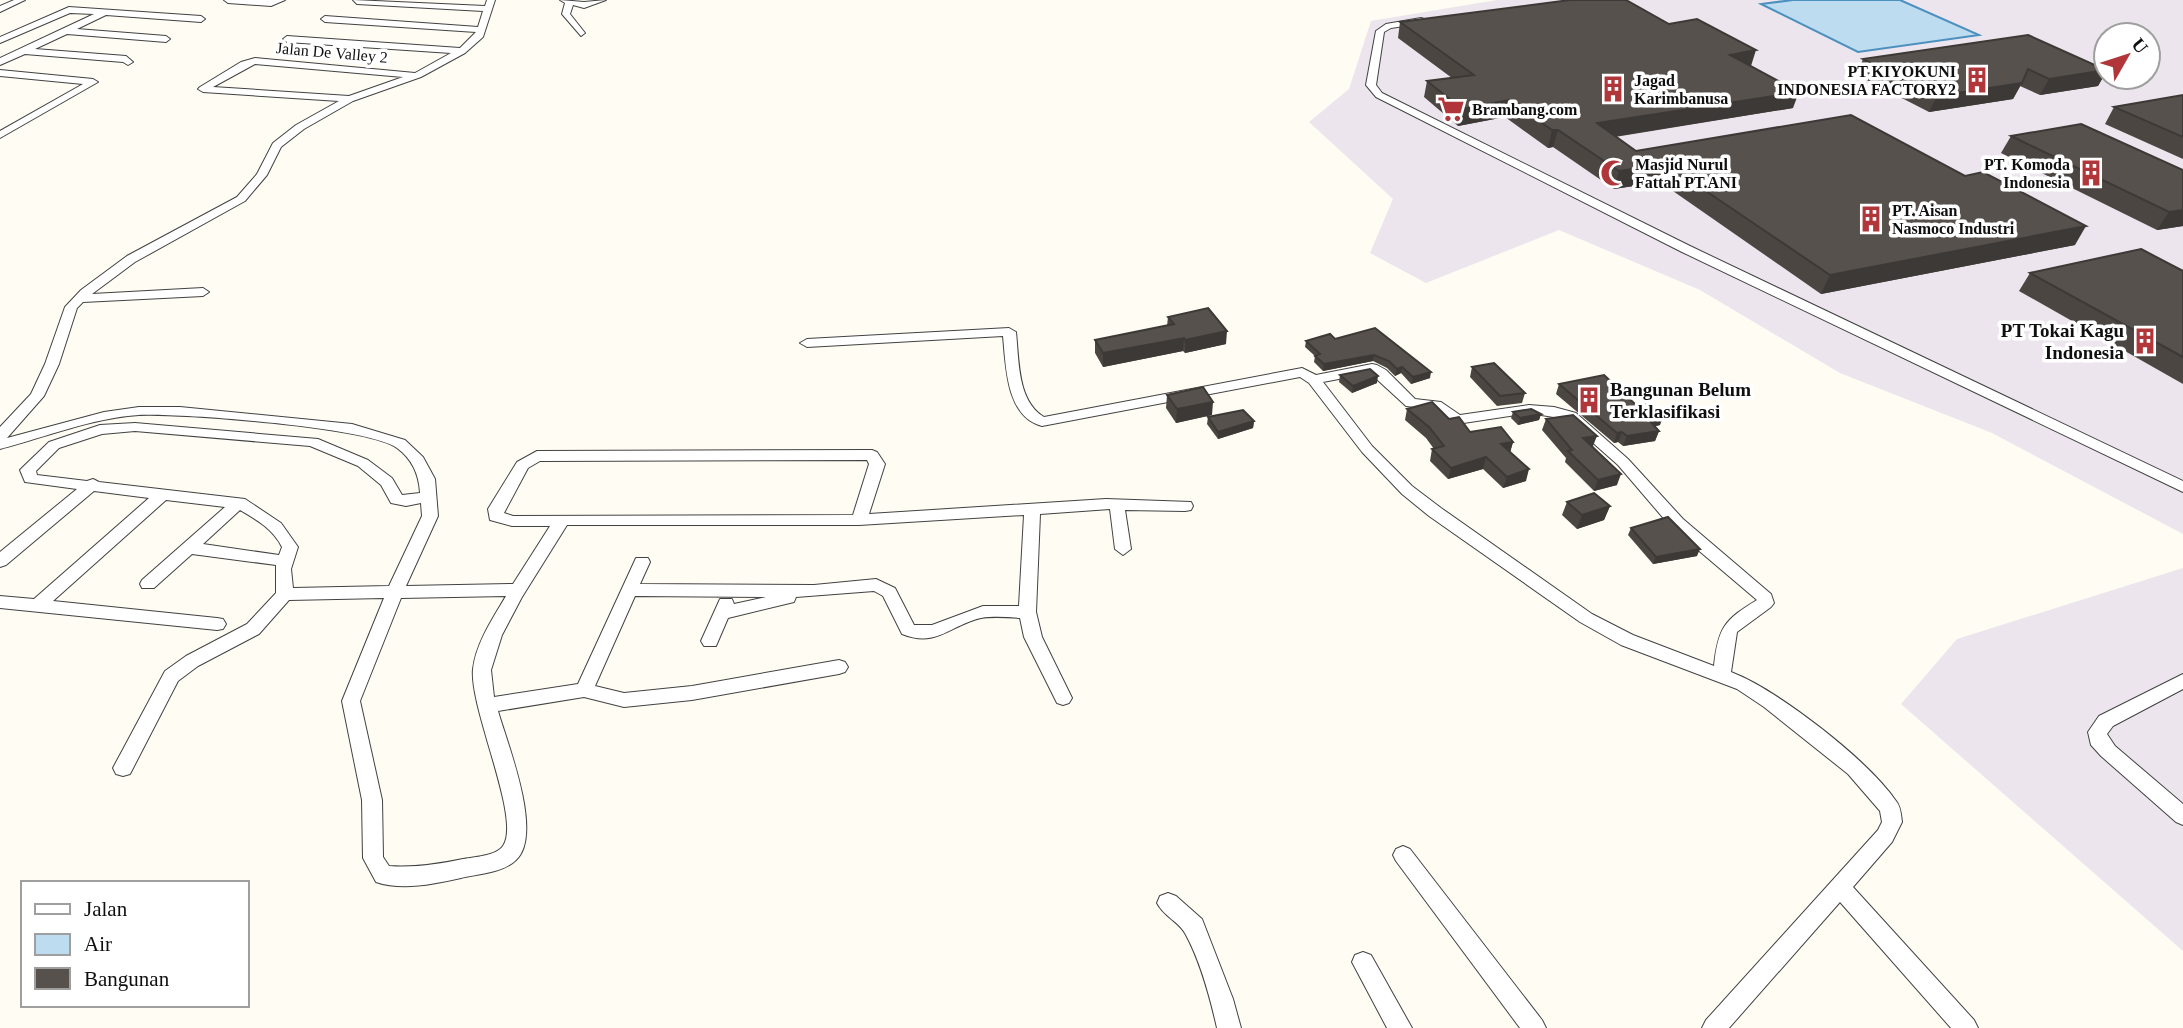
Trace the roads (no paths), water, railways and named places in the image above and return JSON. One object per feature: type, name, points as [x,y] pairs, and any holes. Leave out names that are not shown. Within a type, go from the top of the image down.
[{"type":"street","points":[[0,9],[21,0]]},
{"type":"street","points":[[228,0],[271,3],[281,0]]},
{"type":"street","points":[[422,4],[449,0]]},
{"type":"street","points":[[581,33],[566,14],[567,1],[583,5],[602,0]]},
{"type":"street","points":[[0,436],[37,396],[52,364],[71,307],[104,276],[241,199],[262,175],[277,145],[291,132],[350,99],[418,75],[461,51],[479,37],[489,5],[357,1]]},
{"type":"street","points":[[0,40],[65,10],[201,19]]},
{"type":"street","points":[[0,62],[105,12]]},
{"type":"street","points":[[325,19],[482,30]]},
{"type":"street","points":[[1437,19],[1389,26],[1380,31],[1371,85],[1374,92],[1699,255],[2183,487]]},
{"type":"street","points":[[66,31],[166,39]]},
{"type":"street","points":[[287,39],[461,51]]},
{"type":"street","points":[[24,51],[126,59],[128,62]]},
{"type":"street","name":"Jalan De Valley 2","points":[[350,99],[202,89],[244,64],[257,61],[418,75]]},
{"type":"street","points":[[0,73],[93,82],[0,135]]},
{"type":"street","points":[[80,298],[203,292]]},
{"type":"street","points":[[807,343],[1009,332],[1015,388],[1032,416],[1042,422],[1294,372],[1308,374],[1367,449],[1407,490],[1429,508],[1586,618],[1627,640],[1722,674],[1771,702],[1803,726],[1855,768],[1890,808],[1892,822],[1885,836],[1714,1028]]},
{"type":"street","points":[[1314,380],[1372,368],[1381,373],[1411,403],[1436,405],[1457,420],[1543,410],[1564,413],[1581,423],[1623,462],[1677,523],[1765,598],[1765,603],[1737,618],[1730,625],[1724,645],[1722,674]]},
{"type":"street","points":[[0,444],[104,416],[139,411],[180,411],[352,428],[400,443],[418,460],[427,480],[430,516],[394,594],[351,701],[372,800],[373,858],[383,875],[409,878],[444,873],[504,858],[518,840],[510,789],[481,674],[487,646],[562,520]]},
{"type":"street","points":[[122,768],[171,676],[253,629],[285,594],[283,569],[290,547],[285,535],[264,516],[239,503],[30,478],[27,470],[54,445],[100,429],[135,427],[313,442],[363,463],[387,482],[396,499],[430,496]]},
{"type":"street","points":[[859,520],[877,464],[872,455],[544,456],[528,460],[522,465],[495,509],[496,516],[512,521],[859,520],[1117,505],[1185,506]]},
{"type":"street","points":[[0,561],[93,484]]},
{"type":"street","points":[[37,606],[163,493]]},
{"type":"street","points":[[148,584],[239,503]]},
{"type":"street","points":[[1117,505],[1123,549]]},
{"type":"street","points":[[1032,509],[1027,612],[1033,638],[1063,698]]},
{"type":"street","points":[[188,548],[285,561]]},
{"type":"street","points":[[584,690],[642,562]]},
{"type":"street","points":[[722,613],[814,592],[876,585],[889,592],[908,629],[914,633],[927,633],[978,612],[1027,612]]},
{"type":"street","points":[[285,594],[520,590]]},
{"type":"street","points":[[629,590],[814,592]]},
{"type":"street","points":[[710,641],[732,591]]},
{"type":"street","points":[[0,602],[217,624]]},
{"type":"street","points":[[489,705],[584,690],[624,700],[692,693],[839,667]]},
{"type":"street","points":[[2183,681],[2106,721],[2097,732],[2098,740],[2108,751],[2183,816]]},
{"type":"street","points":[[1403,855],[1534,1028]]},
{"type":"street","points":[[1839,886],[1966,1028]]},
{"type":"street","points":[[1168,903],[1194,926],[1222,999],[1229,1028]]},
{"type":"street","points":[[1363,962],[1400,1028]]},
{"type":"water","points":[[1793,0],[1900,0],[1979,35],[1858,52],[1761,4]]},
{"type":"place","name":"PT KIYOKUNI INDONESIA FACTORY2","points":[[1977,80]]},
{"type":"place","name":"Jagad Karimbanusa","points":[[1613,89]]},
{"type":"place","name":"Brambang.com","points":[[1451,109]]},
{"type":"place","name":"Masjid Nurul Fattah PT.ANI","points":[[1614,173]]},
{"type":"place","name":"PT. Komoda Indonesia","points":[[2091,173]]},
{"type":"place","name":"PT. Aisan Nasmoco Industri","points":[[1871,219]]},
{"type":"place","name":"PT Tokai Kagu Indonesia","points":[[2145,341]]},
{"type":"place","name":"Bangunan Belum Terklasifikasi","points":[[1589,400]]}]
